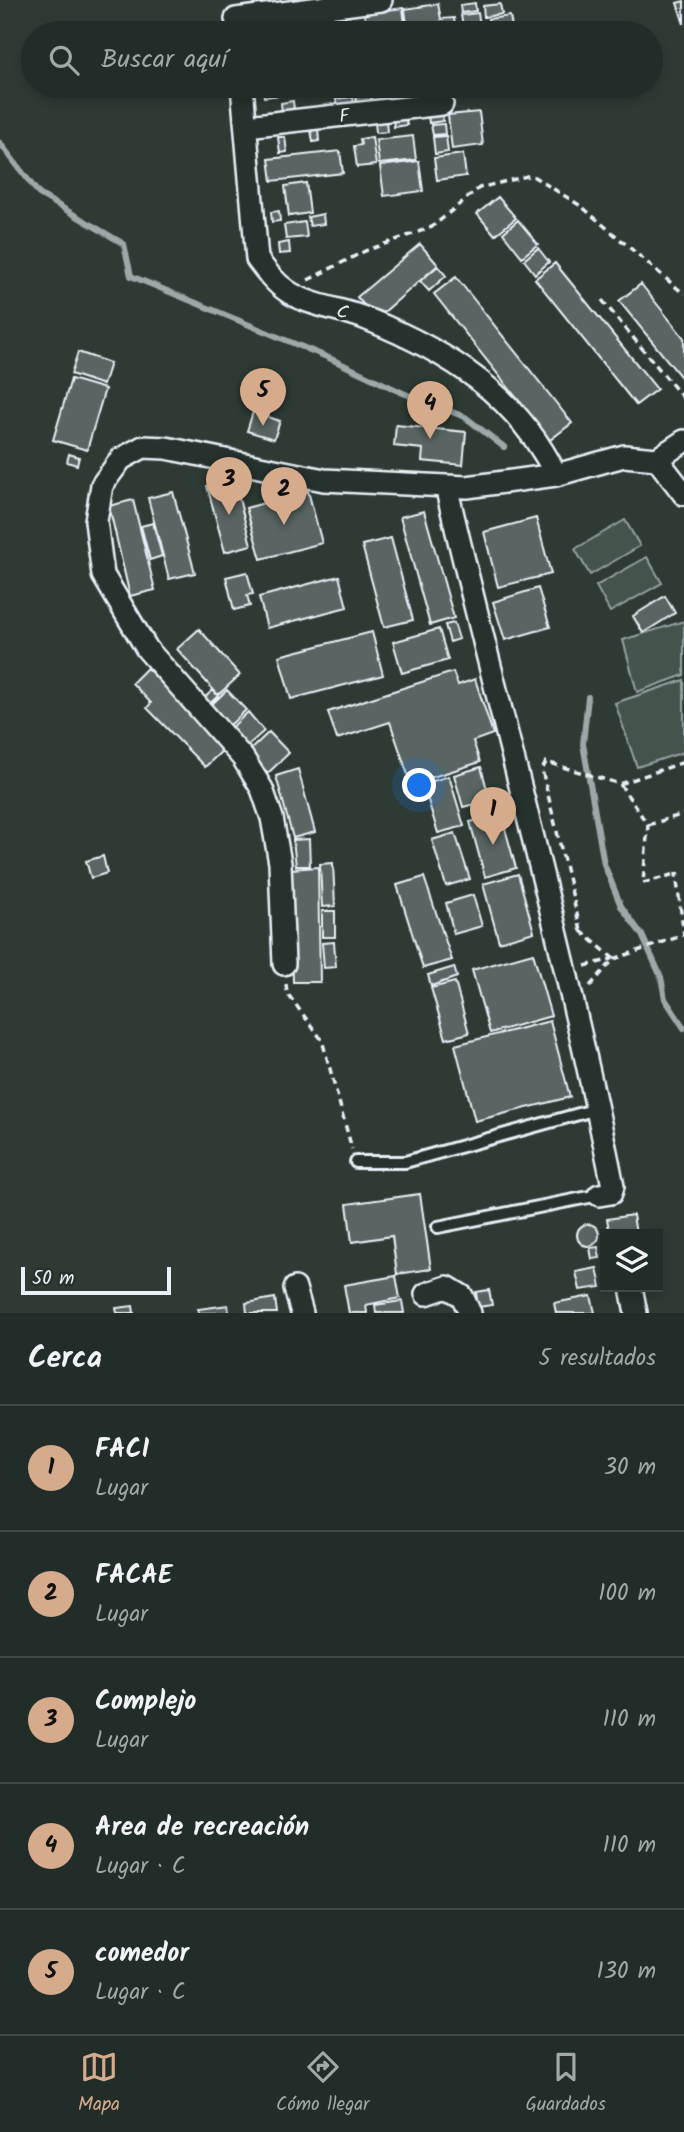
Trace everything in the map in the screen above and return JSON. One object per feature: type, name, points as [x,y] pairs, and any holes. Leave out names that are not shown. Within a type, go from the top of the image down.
[{"type":"street","points":[[236,17],[381,0]]},
{"type":"street","name":"C","points":[[243,98],[257,260],[288,292],[366,318],[465,367],[499,396],[543,449],[556,475]]},
{"type":"street","name":"F","points":[[246,126],[442,104]]},
{"type":"street","points":[[284,964],[280,863],[272,818],[262,789],[243,758],[147,649],[103,575],[96,521],[102,485],[121,459],[143,447],[166,448],[324,480],[467,487],[556,475],[624,456],[657,459],[684,441]]},
{"type":"street","points":[[657,459],[684,494]]},
{"type":"street","points":[[446,486],[505,735],[575,1003],[613,1186],[611,1193],[599,1195]]},
{"type":"street","points":[[426,1294],[447,1287],[462,1296],[470,1313]]},
{"type":"street","points":[[295,1288],[302,1313]]},
{"type":"street","points":[[632,1292],[636,1313]]},
{"type":"lane","points":[[356,1162],[405,1162],[597,1110]]},
{"type":"lane","points":[[438,1227],[599,1195]]},
{"type":"path","points":[[288,292],[365,251],[432,227],[479,188],[531,176],[581,206],[684,294]]},
{"type":"path","points":[[602,300],[684,399]]},
{"type":"path","points":[[616,958],[581,931],[542,771],[547,762],[620,784],[684,762]]},
{"type":"path","points":[[620,784],[648,825],[643,883],[684,872]]},
{"type":"path","points":[[648,825],[684,814]]},
{"type":"path","points":[[579,967],[616,958],[684,935],[676,874]]},
{"type":"path","points":[[574,940],[581,931]]},
{"type":"path","points":[[575,1003],[616,958]]},
{"type":"path","points":[[284,964],[287,993],[322,1040],[356,1162]]},
{"type":"shaded area","points":[[625,520],[640,546],[590,575],[575,549]]},
{"type":"shaded area","points":[[647,557],[662,583],[610,612],[596,586]]},
{"type":"shaded area","points":[[684,621],[684,675],[637,692],[623,640]]},
{"type":"shaded area","points":[[684,680],[684,752],[637,767],[615,703]]},
{"type":"building","points":[[684,1],[684,24],[677,3]]},
{"type":"building","points":[[475,3],[476,11],[461,13],[460,5]]},
{"type":"building","points":[[438,4],[441,19],[454,18],[454,21],[406,21],[405,9]]},
{"type":"building","points":[[500,4],[502,14],[484,17],[483,6]]},
{"type":"building","points":[[403,8],[405,21],[365,21],[364,13]]},
{"type":"building","points":[[478,13],[479,21],[462,21],[461,15]]},
{"type":"building","points":[[343,14],[344,21],[328,21],[327,16]]},
{"type":"building","points":[[510,16],[511,21],[488,21]]},
{"type":"building","points":[[320,17],[321,21],[308,21],[308,18]]},
{"type":"building","points":[[353,98],[354,107],[337,109],[336,99]]},
{"type":"building","points":[[356,98],[371,98],[372,104],[357,106]]},
{"type":"building","points":[[293,101],[294,110],[282,112],[281,103]]},
{"type":"building","points":[[479,112],[483,145],[452,149],[448,115]]},
{"type":"building","points":[[442,114],[443,121],[429,123],[428,115]]},
{"type":"building","points":[[405,117],[407,125],[394,127],[393,118]]},
{"type":"building","points":[[386,121],[387,132],[376,133],[375,122]]},
{"type":"building","points":[[444,124],[445,134],[433,135],[431,125]]},
{"type":"building","points":[[318,129],[319,141],[313,142],[311,130]]},
{"type":"building","points":[[413,136],[416,160],[379,164],[376,140]]},
{"type":"building","points":[[446,136],[448,152],[435,154],[433,137]]},
{"type":"building","points":[[278,137],[285,137],[287,152],[280,153]]},
{"type":"building","points":[[372,137],[376,165],[357,167],[354,146],[361,145],[360,139]]},
{"type":"building","points":[[340,151],[343,173],[272,181],[269,159]]},
{"type":"building","points":[[463,154],[466,176],[437,180],[434,158]]},
{"type":"building","points":[[419,161],[423,191],[384,196],[380,166]]},
{"type":"building","points":[[306,183],[310,213],[289,216],[285,186]]},
{"type":"building","points":[[498,197],[516,218],[495,235],[477,214]]},
{"type":"building","points":[[279,211],[280,221],[272,222],[271,212]]},
{"type":"building","points":[[323,214],[324,224],[310,226],[308,217]]},
{"type":"building","points":[[518,220],[538,244],[522,257],[503,233]]},
{"type":"building","points":[[305,222],[307,237],[286,239],[284,225]]},
{"type":"building","points":[[289,242],[290,253],[279,254],[278,244]]},
{"type":"building","points":[[420,244],[438,265],[376,319],[357,297]]},
{"type":"building","points":[[538,248],[549,262],[535,274],[524,260]]},
{"type":"building","points":[[555,263],[657,389],[636,405],[535,279]]},
{"type":"building","points":[[438,266],[446,276],[429,291],[420,281]]},
{"type":"building","points":[[456,277],[572,423],[550,440],[434,294]]},
{"type":"building","points":[[641,284],[684,338],[684,381],[619,301]]},
{"type":"building","points":[[78,352],[110,363],[103,385],[71,374]]},
{"type":"building","points":[[71,379],[105,389],[87,450],[53,440]]},
{"type":"building","points":[[253,412],[280,421],[274,439],[247,431]]},
{"type":"building","points":[[396,425],[466,432],[463,465],[422,461],[423,449],[394,446]]},
{"type":"building","points":[[69,454],[79,457],[77,465],[67,462]]},
{"type":"building","points":[[234,479],[251,545],[225,552],[207,486]]},
{"type":"building","points":[[308,491],[322,543],[261,559],[246,508]]},
{"type":"building","points":[[173,492],[195,573],[169,579],[148,498]]},
{"type":"building","points":[[133,500],[155,590],[130,596],[109,506]]},
{"type":"building","points":[[424,511],[454,618],[430,625],[400,517]]},
{"type":"building","points":[[536,518],[551,574],[498,587],[484,532]]},
{"type":"building","points":[[153,523],[162,556],[150,560],[141,526]]},
{"type":"building","points":[[391,538],[413,620],[384,627],[362,545]]},
{"type":"building","points":[[247,572],[253,594],[247,595],[250,606],[234,610],[226,577]]},
{"type":"building","points":[[339,576],[347,607],[267,628],[259,597]]},
{"type":"building","points":[[538,588],[550,627],[505,640],[493,602]]},
{"type":"building","points":[[665,596],[675,613],[643,633],[633,616]]},
{"type":"building","points":[[454,623],[459,639],[450,642],[445,625]]},
{"type":"building","points":[[199,629],[240,675],[218,695],[177,649]]},
{"type":"building","points":[[439,629],[448,660],[402,673],[393,642]]},
{"type":"building","points":[[372,632],[383,675],[291,699],[279,656]]},
{"type":"building","points":[[147,668],[225,748],[205,767],[147,708],[151,703],[132,683]]},
{"type":"building","points":[[453,672],[458,685],[475,679],[493,734],[473,741],[480,762],[411,784],[390,722],[337,739],[328,712]]},
{"type":"building","points":[[213,690],[218,696],[207,706],[202,700]]},
{"type":"building","points":[[227,690],[246,710],[228,727],[209,707]]},
{"type":"building","points":[[248,712],[264,731],[246,747],[230,729]]},
{"type":"building","points":[[269,732],[289,753],[268,773],[248,752]]},
{"type":"building","points":[[481,767],[490,800],[463,807],[454,775]]},
{"type":"building","points":[[298,769],[315,832],[293,838],[276,776]]},
{"type":"building","points":[[449,776],[464,826],[438,833],[423,784]]},
{"type":"building","points":[[501,814],[516,868],[485,877],[470,822]]},
{"type":"building","points":[[455,833],[470,879],[446,886],[432,840]]},
{"type":"building","points":[[309,839],[310,866],[296,866],[293,840]]},
{"type":"building","points":[[103,856],[107,873],[91,878],[86,861]]},
{"type":"building","points":[[333,863],[335,906],[322,907],[320,864]]},
{"type":"building","points":[[318,867],[320,982],[293,982],[290,869]]},
{"type":"building","points":[[518,874],[534,932],[499,942],[483,884]]},
{"type":"building","points":[[424,877],[452,960],[423,968],[397,885]]},
{"type":"building","points":[[473,895],[482,926],[454,934],[446,903]]},
{"type":"building","points":[[322,911],[335,911],[335,937],[322,937]]},
{"type":"building","points":[[334,942],[336,967],[324,968],[322,943]]},
{"type":"building","points":[[533,953],[551,1016],[490,1033],[472,970]]},
{"type":"building","points":[[454,967],[457,977],[431,986],[428,975]]},
{"type":"building","points":[[455,982],[469,1033],[446,1039],[431,988]]},
{"type":"building","points":[[550,1021],[570,1097],[475,1121],[455,1045]]},
{"type":"building","points":[[420,1194],[431,1269],[397,1274],[392,1236],[352,1242],[347,1204]]},
{"type":"building","points":[[633,1215],[635,1229],[609,1229],[607,1219]]},
{"type":"building","points":[[584,1224],[592,1224],[599,1231],[599,1239],[592,1246],[584,1246],[577,1239],[577,1231]]},
{"type":"building","points":[[598,1247],[600,1258],[592,1259],[590,1248]]},
{"type":"building","points":[[597,1268],[600,1287],[580,1290],[576,1272]]},
{"type":"building","points":[[396,1276],[400,1298],[366,1305],[367,1313],[349,1313],[344,1285]]},
{"type":"building","points":[[489,1290],[492,1305],[478,1307],[476,1292]]},
{"type":"building","points":[[591,1296],[595,1313],[556,1313],[554,1303]]},
{"type":"building","points":[[275,1298],[277,1313],[247,1313],[246,1303]]},
{"type":"building","points":[[402,1301],[404,1313],[376,1313],[375,1305]]},
{"type":"building","points":[[228,1305],[229,1313],[199,1313],[198,1309]]},
{"type":"building","points":[[133,1306],[134,1313],[117,1313],[116,1308]]},
{"type":"waterway","points":[[0,143],[39,194],[124,244],[131,276],[465,417],[504,447]]},
{"type":"waterway","points":[[588,697],[583,744],[604,864],[621,906],[642,935],[661,977],[665,999],[684,1028]]},
{"type":"place","name":"comedor","points":[[263,426]]},
{"type":"place","name":"Area de recreación","points":[[430,439]]},
{"type":"place","name":"Complejo","points":[[229,515]]},
{"type":"place","name":"FACAE","points":[[284,525]]},
{"type":"place","name":"FACI","points":[[493,845]]}]
